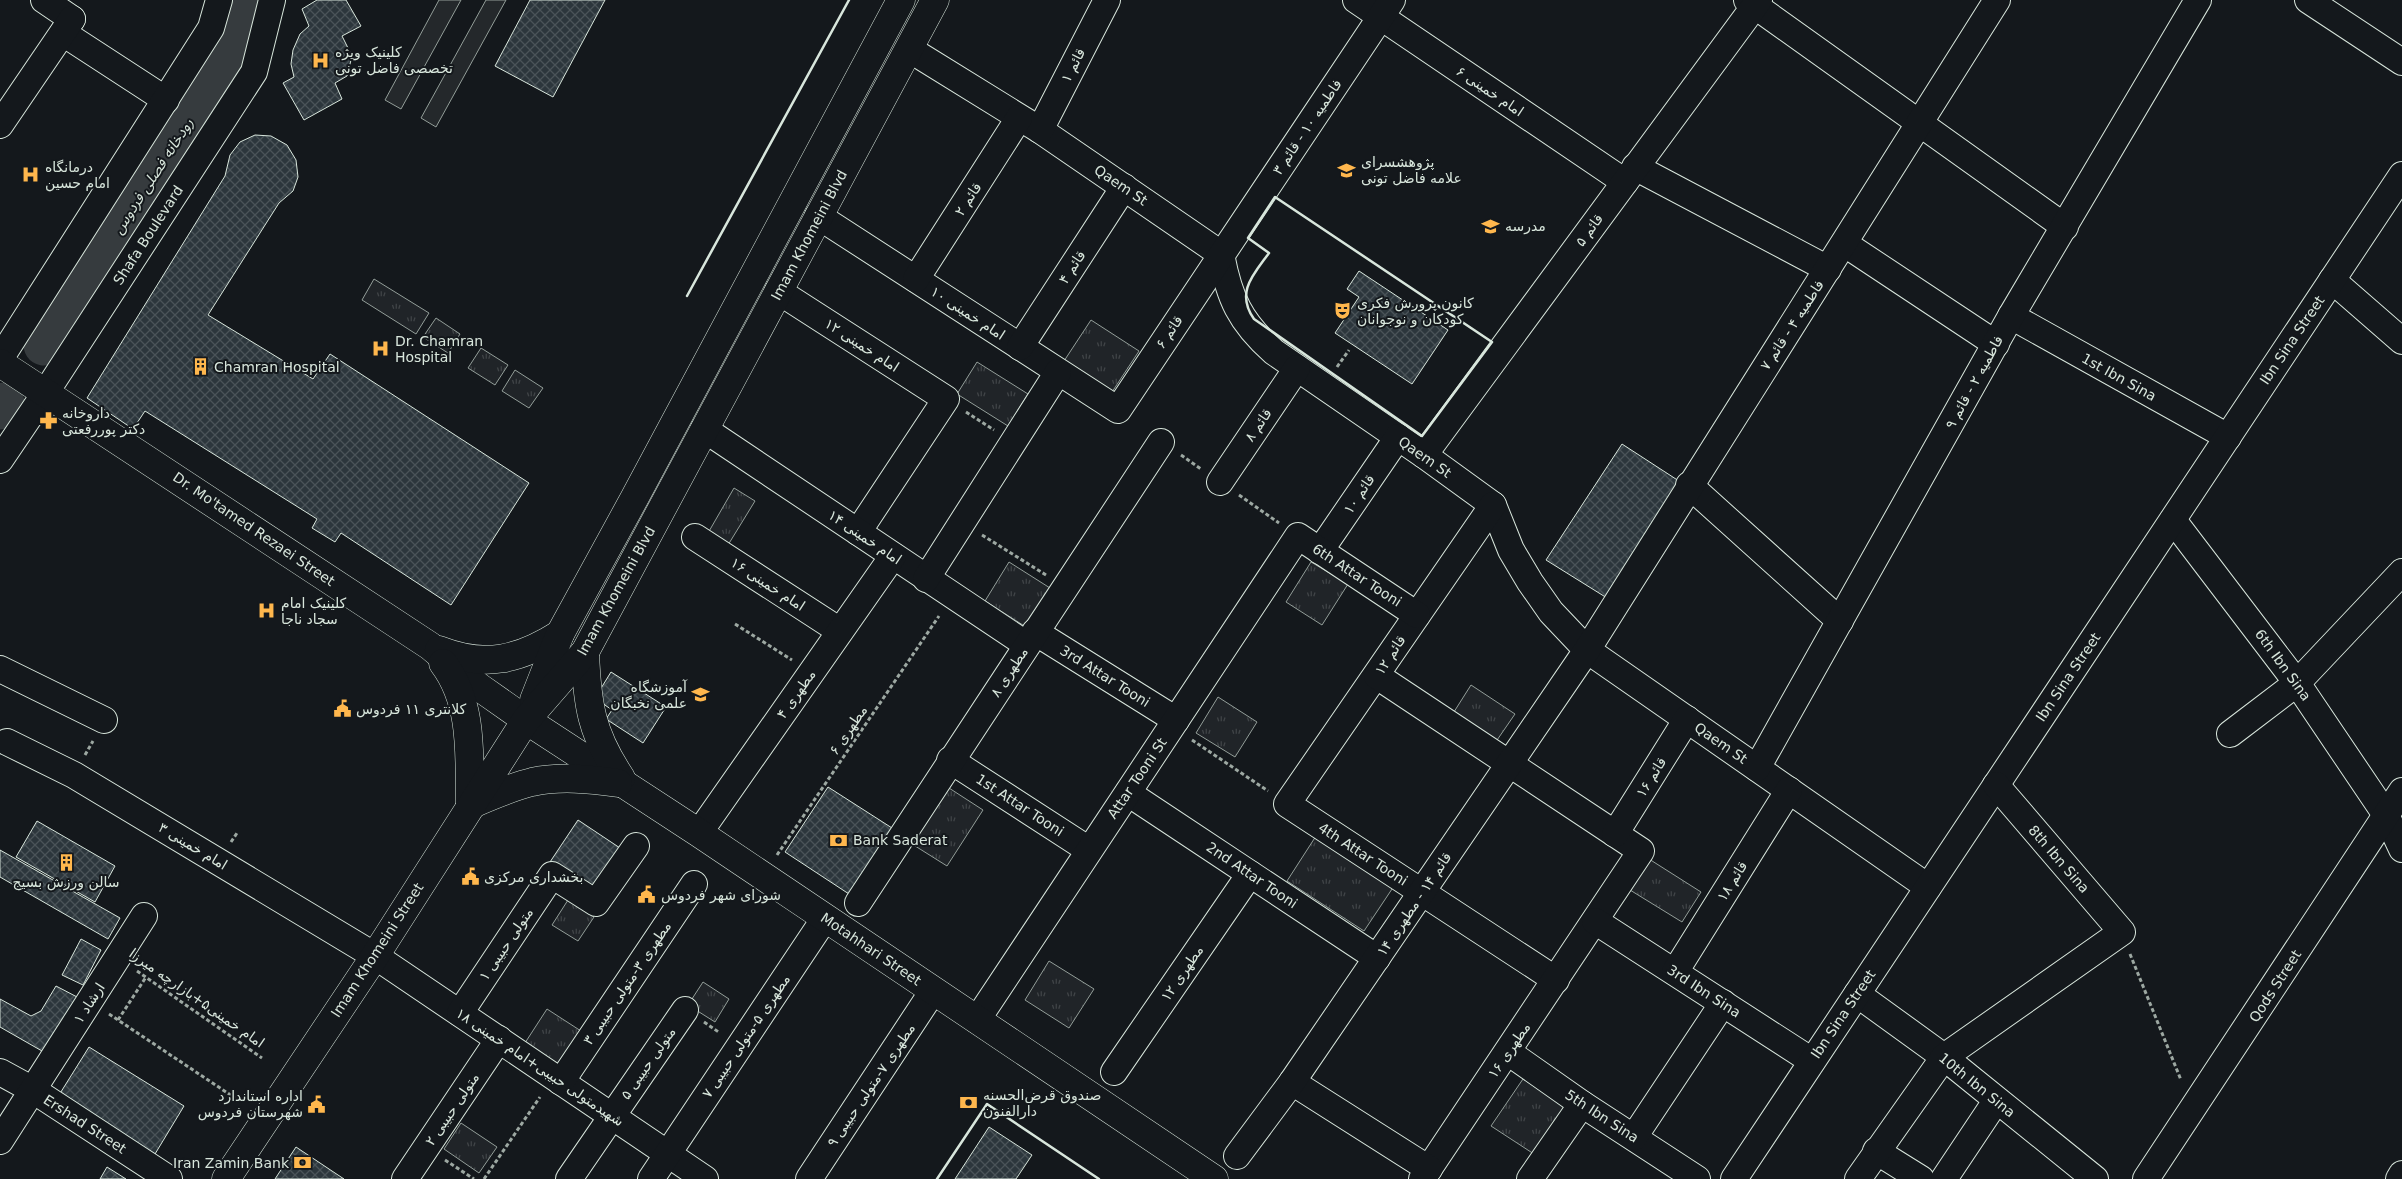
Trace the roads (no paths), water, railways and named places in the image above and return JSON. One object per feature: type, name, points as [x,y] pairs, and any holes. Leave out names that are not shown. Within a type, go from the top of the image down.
[{"type":"main road","name":"Imam Khomeini Blvd","points":[[526,720],[560,634],[901,0]]},
{"type":"main road","name":"Imam Khomeini Blvd","points":[[526,720],[585,652],[935,0]]},
{"type":"main road","name":"Dr. Mo'tamed Rezaei Street","points":[[0,363],[430,646],[479,687],[526,720]]},
{"type":"main road","points":[[625,516],[649,530]]},
{"type":"main road","points":[[430,646],[459,657],[490,660],[521,656],[560,634]]},
{"type":"main road","points":[[430,646],[446,667],[466,712],[470,805],[502,791],[533,782],[582,778],[624,783]]},
{"type":"main road","points":[[585,652],[586,697],[594,728],[607,757],[624,783]]},
{"type":"main road","name":"Motahhari Street","points":[[526,720],[699,833],[1214,1179]]},
{"type":"main road","name":"Imam Khomeini Street","points":[[226,1179],[375,956],[526,720]]},
{"type":"street","points":[[44,0],[69,17],[166,100]]},
{"type":"street","points":[[0,359],[211,28],[219,0]]},
{"type":"street","name":"Shafa Boulevard","points":[[0,460],[254,72],[272,0]]},
{"type":"street","name":"قائم ۱","points":[[1029,124],[1107,0]]},
{"type":"street","name":"امام خمینی ۶","points":[[1356,0],[1386,8],[1630,175],[1828,269]]},
{"type":"street","name":"فاطمیه ۴ - قائم ۷","points":[[1587,650],[1689,485],[1845,244],[1919,122],[1997,0]]},
{"type":"street","name":"فاطمیه ۲ - قائم ۹","points":[[1757,768],[2011,316],[2198,0]]},
{"type":"street","points":[[2308,0],[2402,62]]},
{"type":"street","points":[[1754,2],[2065,227]]},
{"type":"street","name":"قائم ۵","points":[[1424,455],[1630,175],[1754,2]]},
{"type":"street","name":"فاطمیه ۱۰ - قائم ۳","points":[[1221,254],[1386,8]]},
{"type":"street","points":[[0,125],[69,17]]},
{"type":"street","name":"Qaem St","points":[[909,49],[1029,124],[1221,254],[1227,283],[1236,309],[1254,334],[1274,352],[1424,455],[1493,506],[1511,550],[1530,582],[1551,612],[1587,650],[1928,887]]},
{"type":"street","name":"قائم ۲","points":[[916,279],[1029,124]]},
{"type":"street","name":"Ibn Sina Street","points":[[1734,1179],[2402,175]]},
{"type":"street","name":"قائم ۴","points":[[1020,347],[1124,187]]},
{"type":"street","name":"امام خمینی ۱۰","points":[[818,216],[1118,410]]},
{"type":"street","points":[[1845,244],[1996,344]]},
{"type":"street","name":"قائم ۶","points":[[1118,410],[1221,254]]},
{"type":"street","points":[[2332,280],[2402,340]]},
{"type":"street","name":"امام خمینی ۱۲","points":[[778,292],[946,399],[858,532]]},
{"type":"street","name":"1st Ibn Sina","points":[[2011,316],[2228,437]]},
{"type":"street","name":"قائم ۸","points":[[1220,482],[1297,368]]},
{"type":"street","points":[[926,579],[1058,372]]},
{"type":"street","name":"امام خمینی ۱۴","points":[[704,429],[952,596],[1031,638]]},
{"type":"street","name":"قائم ۱۰","points":[[1320,551],[1398,437]]},
{"type":"street","name":"مطهری ۸","points":[[858,903],[950,760],[1161,442]]},
{"type":"street","points":[[1689,485],[1840,621]]},
{"type":"street","name":"قائم ۱۲","points":[[1288,804],[1377,676],[1416,615],[1493,506]]},
{"type":"street","name":"6th Ibn Sina","points":[[2173,520],[2298,683],[2386,815],[2402,848]]},
{"type":"street","name":"6th Attar Tooni","points":[[1298,536],[1416,615]]},
{"type":"street","name":"Attar Tooni St","points":[[977,1020],[1298,536]]},
{"type":"street","name":"امام خمینی ۱۶","points":[[695,537],[840,631]]},
{"type":"street","name":"مطهری ۴","points":[[699,833],[893,556]]},
{"type":"street","points":[[2230,734],[2298,683],[2402,572]]},
{"type":"street","name":"3rd Attar Tooni","points":[[1031,638],[1174,723]]},
{"type":"street","name":"قائم ۱۴ - مطهری ۱۴","points":[[1237,1156],[1292,1082],[1587,650]]},
{"type":"street","points":[[0,669],[104,720]]},
{"type":"street","points":[[1377,676],[1615,834]]},
{"type":"street","name":"قائم ۱۶","points":[[1615,834],[1687,719]]},
{"type":"street","name":"امام خمینی ۳","points":[[7,742],[74,775],[375,956]]},
{"type":"street","name":"1st Attar Tooni","points":[[950,760],[1090,850]]},
{"type":"street","name":"8th Ibn Sina","points":[[1944,1057],[2122,932],[1996,785]]},
{"type":"street","name":"قائم ۱۸","points":[[1675,972],[1789,790]]},
{"type":"street","name":"Qods Street","points":[[2146,1179],[2402,792]]},
{"type":"street","name":"2nd Attar Tooni","points":[[1128,793],[1377,958]]},
{"type":"street","name":"4th Attar Tooni","points":[[1288,804],[1556,980]]},
{"type":"street","name":"مطهری ۱۶","points":[[1425,1174],[1596,921],[1641,851],[1615,834]]},
{"type":"street","name":"متولی حبیبی ۱","points":[[460,1013],[552,875],[596,903],[636,846]]},
{"type":"street","name":"مطهری ۱۲","points":[[1114,1072],[1250,874]]},
{"type":"street","name":"مطهری ۳-متولی حبیبی ۳","points":[[557,1079],[694,884]]},
{"type":"street","name":"ارشاد ۱","points":[[0,1141],[144,916]]},
{"type":"street","name":"مطهری ۵-متولی حبیبی ۷","points":[[650,1179],[825,918]]},
{"type":"street","name":"3rd Ibn Sina","points":[[1596,921],[1812,1061]]},
{"type":"street","name":"شهیدمتولی حبیبی+امام خمینی ۱۸","points":[[375,956],[705,1179]]},
{"type":"street","name":"مطهری ۷-متولی حبیبی ۹","points":[[809,1179],[933,991]]},
{"type":"street","name":"10th Ibn Sina","points":[[1857,994],[1944,1057],[1996,1101],[2095,1179]]},
{"type":"street","points":[[1634,1137],[1723,1003]]},
{"type":"street","name":"متولی حبیبی ۵","points":[[569,1179],[611,1115],[685,1010]]},
{"type":"street","name":"متولی حبیبی ۲","points":[[405,1179],[499,1039]]},
{"type":"street","name":"5th Ibn Sina","points":[[1508,1052],[1582,1104],[1697,1179]]},
{"type":"street","points":[[1858,1179],[1944,1057]]},
{"type":"street","name":"Ershad Street","points":[[0,1072],[33,1090],[169,1179]]},
{"type":"street","points":[[1292,1082],[1425,1174]]},
{"type":"street","points":[[1944,1179],[1996,1101]]},
{"type":"street","points":[[1530,1179],[1582,1104]]},
{"type":"street","points":[[1876,1151],[1921,1179]]},
{"type":"street","points":[[2399,1179],[2402,1174]]},
{"type":"waterway","name":"رودخانه فصلی فردوس","points":[[44,345],[206,94],[232,47],[248,0]]},
{"type":"waterway","name":"رودخانه فصلی فردوس","points":[[0,409],[4,403]]},
{"type":"place","name":"کلینیک ویژه تخصصی فاضل تونی","points":[[321,60]]},
{"type":"place","name":"پژوهشسرای علامه فاضل تونی","points":[[1347,170]]},
{"type":"place","name":"درمانگاه امام حسین","points":[[31,175]]},
{"type":"place","name":"مدرسه","points":[[1491,226]]},
{"type":"place","name":"کانون پرورش فکری کودکان و نوجوانان","points":[[1343,311]]},
{"type":"place","name":"Dr. Chamran Hospital","points":[[381,349]]},
{"type":"place","name":"Chamran Hospital","points":[[200,367]]},
{"type":"place","name":"داروخانه دکتر پوررفعتی","points":[[48,421]]},
{"type":"place","name":"کلینیک امام سجاد ناجا","points":[[267,611]]},
{"type":"place","name":"آموزشگاه علمی نخبگان","points":[[701,695]]},
{"type":"place","name":"کلانتری ۱۱ فردوس","points":[[342,709]]},
{"type":"place","name":"Bank Saderat","points":[[839,840]]},
{"type":"place","name":"سالن ورزش بسیج","points":[[66,862]]},
{"type":"place","name":"بخشداری مرکزی","points":[[470,877]]},
{"type":"place","name":"شورای شهر فردوس","points":[[647,895]]},
{"type":"place","name":"صندوق قرض‌الحسنه دارالفنون","points":[[969,1103]]},
{"type":"place","name":"اداره استاندارد شهرستان فردوس","points":[[317,1104]]},
{"type":"place","name":"Iran Zamin Bank","points":[[303,1163]]}]
